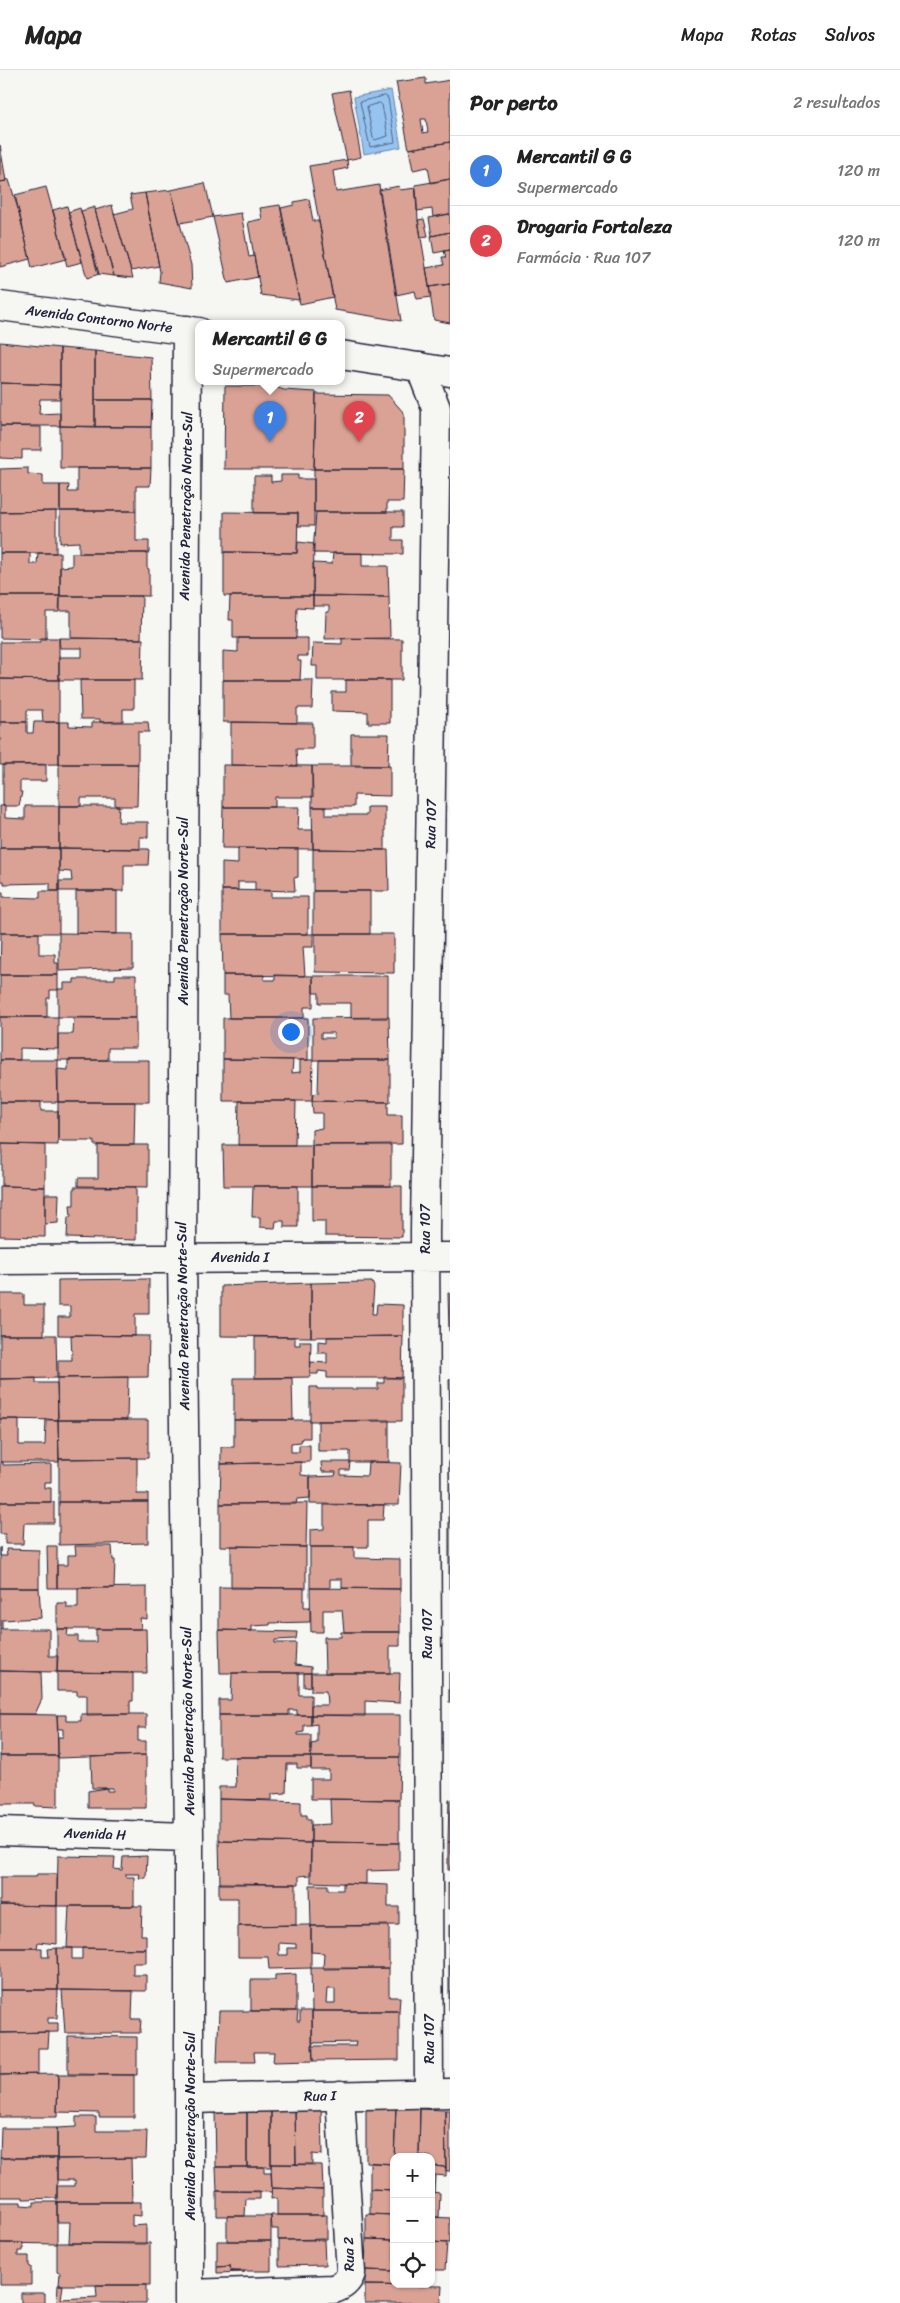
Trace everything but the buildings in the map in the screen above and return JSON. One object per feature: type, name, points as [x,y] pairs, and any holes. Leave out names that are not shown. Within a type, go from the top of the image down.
[{"type":"street","name":"Avenida Contorno Norte","points":[[0,306],[193,331]]},
{"type":"street","name":"Avenida Penetração Norte-Sul","points":[[190,2299],[189,1837],[182,1258],[193,331]]},
{"type":"street","points":[[345,356],[450,372]]},
{"type":"street","name":"Rua 107","points":[[420,367],[436,408],[440,2094]]},
{"type":"street","name":"Avenida I","points":[[0,1260],[438,1256]]},
{"type":"street","name":"Avenida H","points":[[0,1831],[189,1837]]},
{"type":"street","name":"Rua I","points":[[190,2099],[440,2094]]},
{"type":"street","name":"Rua 2","points":[[190,2299],[334,2289],[342,2287],[348,2280],[351,2273],[340,2095]]},
{"type":"water","points":[[391,90],[401,147],[364,154],[354,97]]},
{"type":"place","name":"Mercantil G G","points":[[270,442]]},
{"type":"place","name":"Drogaria Fortaleza","points":[[359,442]]}]
